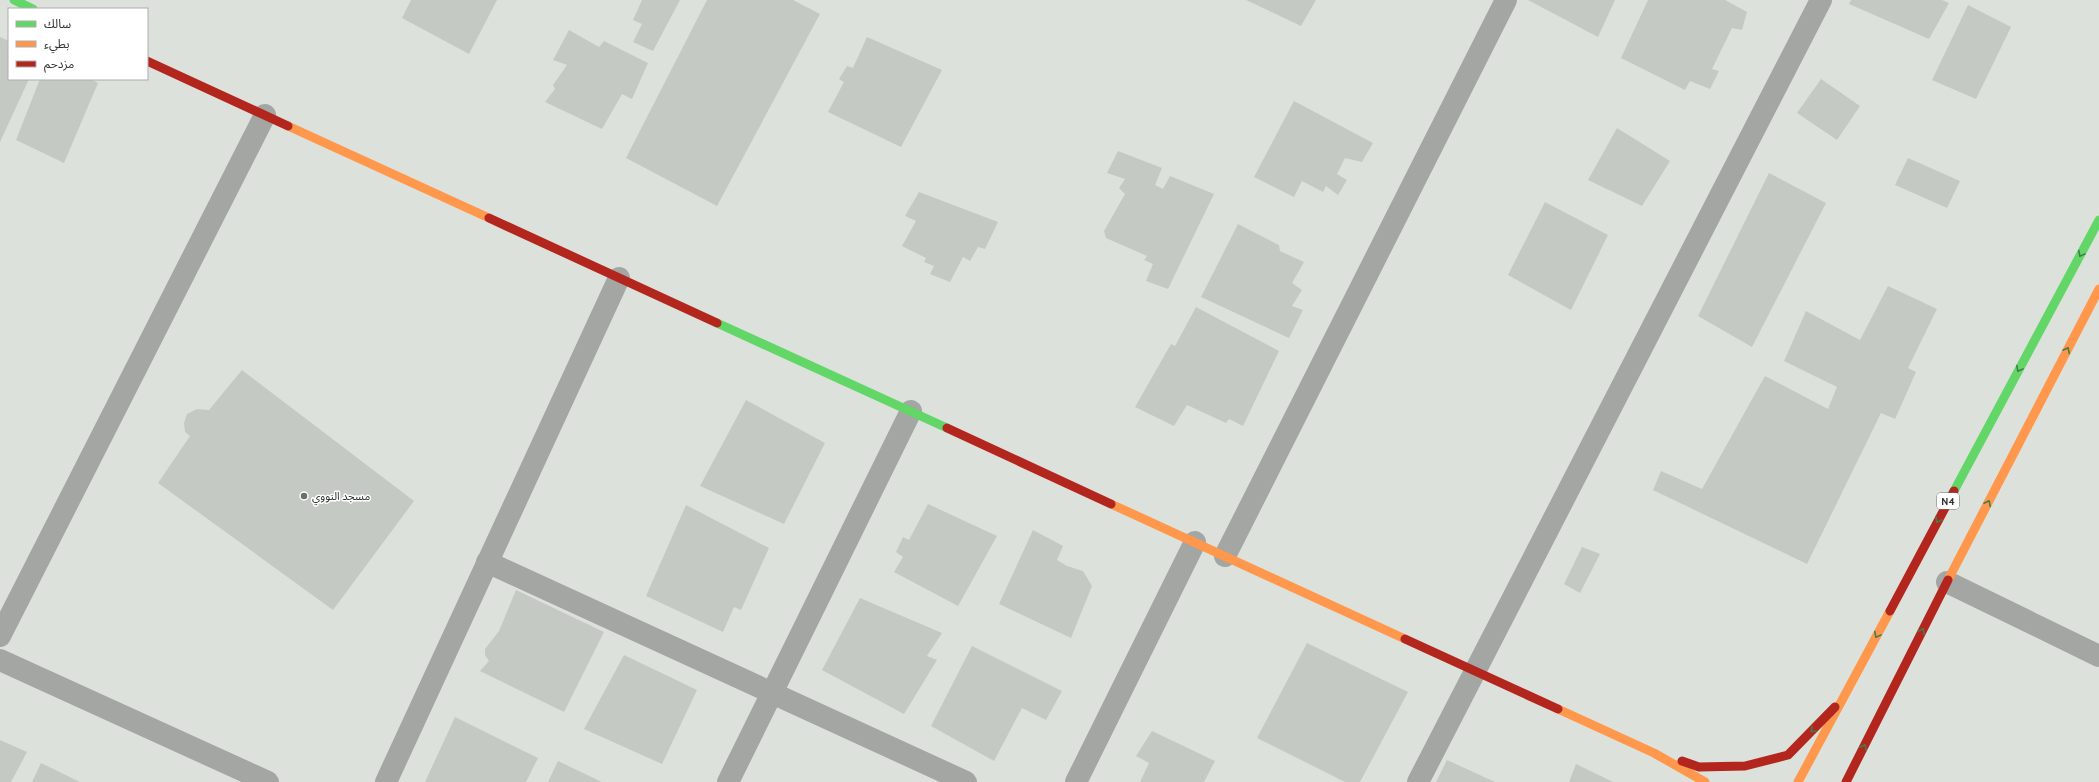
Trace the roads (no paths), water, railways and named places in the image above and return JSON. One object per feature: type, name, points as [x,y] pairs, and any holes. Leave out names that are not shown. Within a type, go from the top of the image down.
[{"type":"main road","points":[[14,0],[32,8]]},
{"type":"main road","points":[[148,61],[1654,753],[1705,782]]},
{"type":"main road","name":"N4","points":[[1798,782],[2099,220]]},
{"type":"main road","points":[[1846,782],[1947,582],[2099,289]]},
{"type":"main road","points":[[1654,753],[1699,767],[1745,766],[1788,755],[1841,702]]},
{"type":"street","points":[[1225,556],[1506,0]]},
{"type":"street","points":[[1418,782],[1821,0]]},
{"type":"street","points":[[0,636],[265,115]]},
{"type":"street","points":[[386,782],[619,278]]},
{"type":"street","points":[[728,782],[911,411]]},
{"type":"street","points":[[1076,782],[1195,542]]},
{"type":"street","points":[[487,562],[966,782]]},
{"type":"street","points":[[1947,582],[2099,656]]},
{"type":"street","points":[[0,660],[268,782]]},
{"type":"place","name":"مسجد النووي","points":[[304,496]]}]
